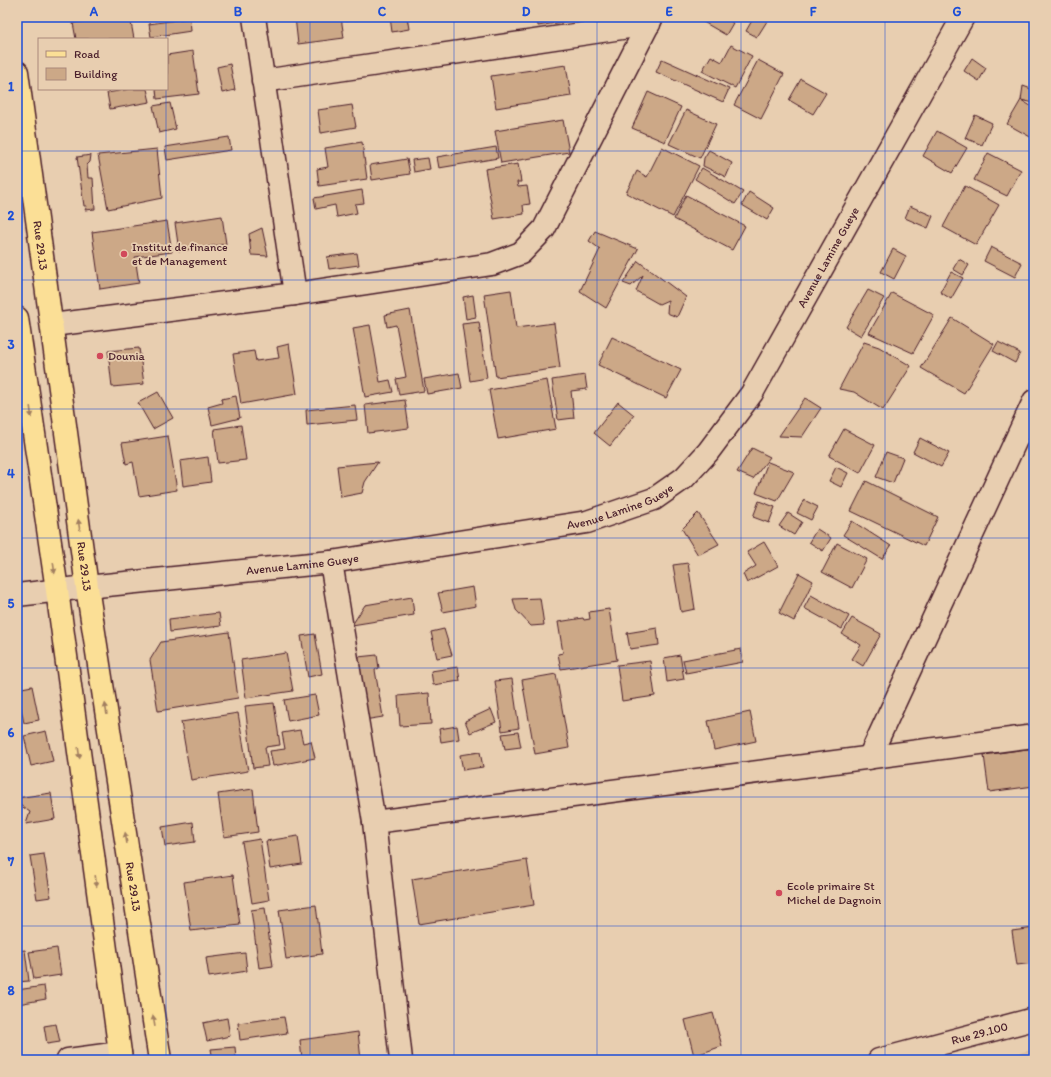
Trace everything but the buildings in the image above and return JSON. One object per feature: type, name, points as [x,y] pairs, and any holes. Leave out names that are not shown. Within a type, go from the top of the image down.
[{"type":"main road","name":"Rue 29.13","points":[[17,72],[87,586],[160,1060]]},
{"type":"main road","points":[[17,318],[57,590],[120,1056]]},
{"type":"street","points":[[254,17],[295,294]]},
{"type":"street","name":"Avenue Lamine Gueye","points":[[17,595],[87,586],[331,562],[587,522],[654,499],[684,478],[708,452],[752,393],[963,17]]},
{"type":"street","points":[[263,82],[650,20]]},
{"type":"street","points":[[52,325],[295,294],[492,264],[521,253],[544,229],[650,20]]},
{"type":"street","points":[[869,758],[1034,401]]},
{"type":"street","points":[[331,562],[374,822],[401,1060]]},
{"type":"street","points":[[374,822],[1034,736]]},
{"type":"street","name":"Rue 29.100","points":[[879,1060],[1034,1019]]},
{"type":"street","points":[[68,1060],[120,1056]]},
{"type":"shaded area","points":[[1034,1049],[1034,1060],[995,1060]]},
{"type":"place","name":"Institut de finance et de Management","points":[[124,254]]},
{"type":"place","name":"Dounia","points":[[100,356]]},
{"type":"place","name":"Ecole primaire St Michel de Dagnoin","points":[[779,893]]}]
